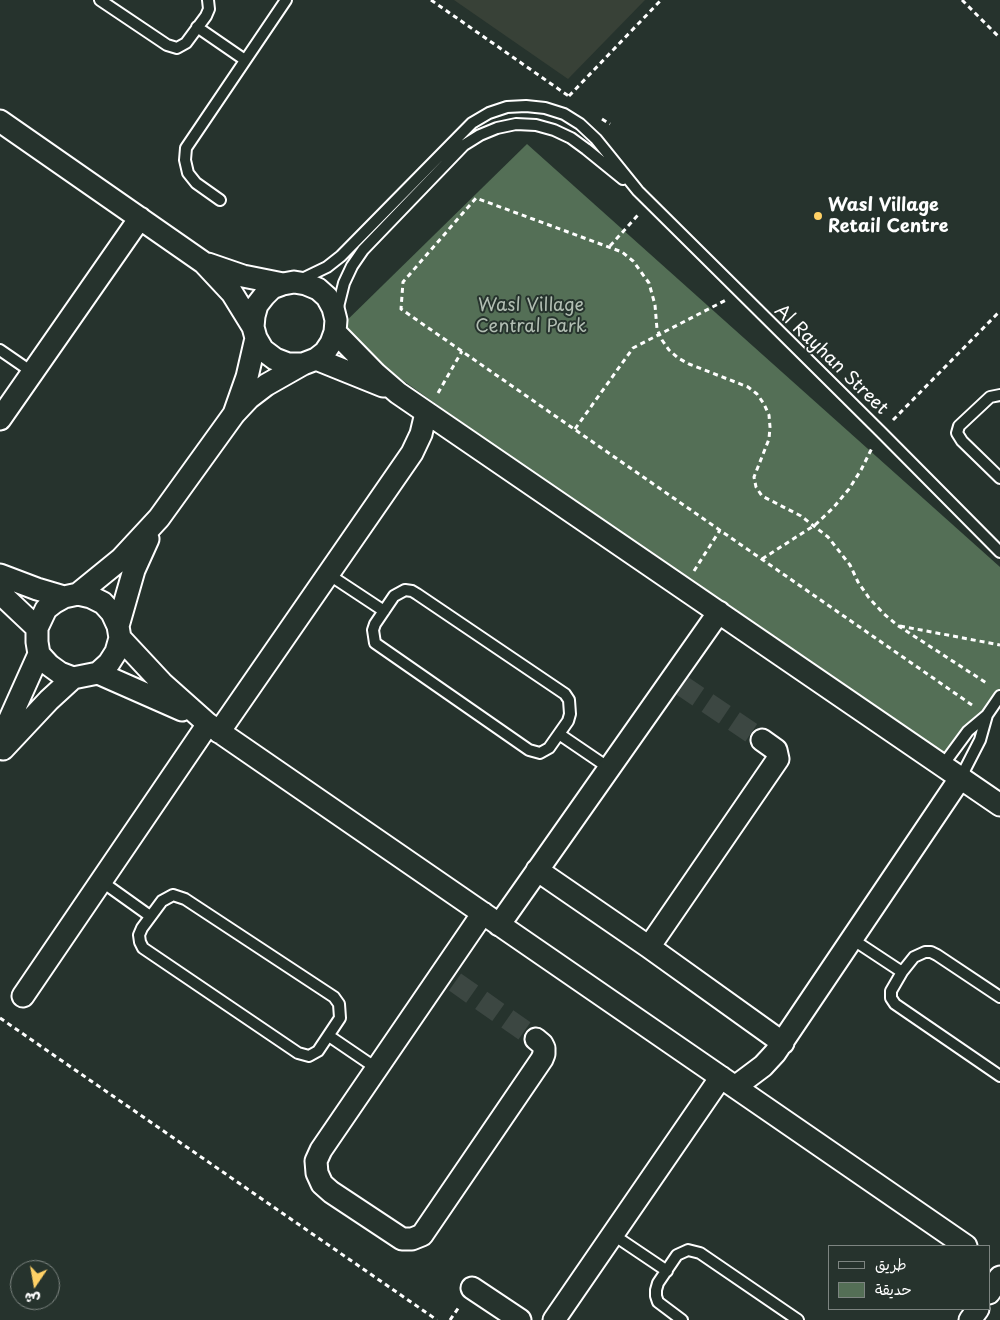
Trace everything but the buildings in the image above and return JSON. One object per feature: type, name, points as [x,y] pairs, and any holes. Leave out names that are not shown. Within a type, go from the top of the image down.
[{"type":"street","points":[[0,121],[204,263],[232,292],[263,350],[275,359],[288,364],[309,361],[398,393]]},
{"type":"street","points":[[0,419],[140,218]]},
{"type":"street","points":[[159,518],[134,570],[116,652],[109,663],[98,673],[74,678],[60,673],[39,654],[37,628],[46,609],[54,602],[71,596],[121,559],[159,518],[234,414],[249,398],[266,385],[325,352],[331,342],[336,326],[333,308],[322,293],[306,284],[243,276],[204,263]]},
{"type":"street","points":[[234,414],[247,376],[255,333],[254,316],[257,305],[272,288],[289,283]]},
{"type":"street","points":[[336,326],[376,374],[398,393],[1000,805]]},
{"type":"street","points":[[22,996],[101,881],[328,574],[412,453],[421,434],[426,413]]},
{"type":"street","points":[[0,575],[37,589],[71,596],[91,597],[103,603],[112,613],[119,632],[162,683],[213,728]]},
{"type":"street","points":[[0,593],[37,628]]},
{"type":"street","points":[[536,1039],[544,1048],[542,1059],[422,1235],[412,1239],[402,1239],[322,1184],[317,1173],[316,1161],[321,1150],[376,1068],[491,919],[537,870],[609,768],[677,681],[719,612]]},
{"type":"street","points":[[0,741],[39,654]]},
{"type":"street","points":[[98,673],[154,697],[213,728],[965,1245]]},
{"type":"street","points":[[0,753],[26,724],[74,678]]},
{"type":"street","points":[[649,947],[778,759],[776,750],[762,740]]},
{"type":"street","points":[[554,1320],[612,1234],[728,1082],[763,1066],[783,1043],[961,777]]},
{"type":"street","points":[[537,870],[783,1043]]},
{"type":"street","points":[[990,1292],[1000,1277]]},
{"type":"street","points":[[472,1288],[520,1320]]},
{"type":"lane","points":[[100,0],[172,48],[182,46],[198,27],[209,9],[208,0]]},
{"type":"lane","points":[[220,200],[196,183],[188,172],[185,160],[186,148],[286,0]]},
{"type":"lane","points":[[198,27],[245,60]]},
{"type":"lane","points":[[289,283],[327,267],[341,256],[472,123],[489,113],[507,107],[546,108],[564,114],[580,124],[596,139],[638,191]]},
{"type":"lane","points":[[336,326],[344,283],[352,266],[363,250],[464,145],[480,135],[497,128],[516,124],[536,125],[554,130],[571,138],[638,191]]},
{"type":"lane","name":"Al Rayhan Street","points":[[638,191],[1000,552]]},
{"type":"lane","points":[[402,194],[410,202]]},
{"type":"lane","points":[[0,350],[32,372]]},
{"type":"lane","points":[[1000,395],[990,397],[959,426],[957,433],[962,441],[1000,478]]},
{"type":"lane","points":[[328,574],[384,611]]},
{"type":"lane","points":[[412,591],[565,694],[569,700],[570,714],[559,734],[545,751],[534,753],[380,648],[375,643],[373,630],[394,596],[399,592],[412,591]]},
{"type":"lane","points":[[943,765],[968,731],[987,715],[1000,696]]},
{"type":"lane","points":[[961,777],[980,740],[987,715]]},
{"type":"lane","points":[[559,734],[609,768]]},
{"type":"lane","points":[[101,881],[150,916]]},
{"type":"lane","points":[[173,895],[180,896],[334,998],[338,1004],[340,1018],[314,1055],[303,1056],[143,948],[139,935],[150,916],[162,900],[173,895]]},
{"type":"lane","points":[[852,939],[902,972]]},
{"type":"lane","points":[[1000,997],[932,952],[919,953],[914,957],[902,972],[891,991],[891,998],[895,1004],[1000,1076]]},
{"type":"lane","points":[[329,1036],[376,1068]]},
{"type":"lane","points":[[612,1234],[666,1271]]},
{"type":"lane","points":[[682,1320],[663,1307],[656,1296],[658,1283],[677,1255],[688,1250],[695,1251],[798,1320]]},
{"type":"path","points":[[431,0],[577,101]]},
{"type":"path","points":[[569,96],[660,0]]},
{"type":"path","points":[[962,0],[1000,38]]},
{"type":"path","points":[[602,118],[610,124]]},
{"type":"path","points":[[987,715],[401,309],[403,282],[476,198],[622,252],[633,261],[649,283],[653,294],[659,334],[669,350],[678,358],[748,387],[757,394],[764,404],[769,415],[769,439],[754,477],[756,488],[762,496],[801,516],[815,526],[840,550],[869,598],[882,613],[992,687]]},
{"type":"path","points":[[610,246],[649,203]]},
{"type":"path","points":[[575,429],[633,348],[740,293]]},
{"type":"path","points":[[762,559],[815,526],[833,508],[849,489],[861,470],[881,432],[1000,311]]},
{"type":"path","points":[[426,413],[462,351]]},
{"type":"path","points":[[683,588],[720,530]]},
{"type":"path","points":[[898,625],[1000,645]]},
{"type":"path","points":[[0,1018],[437,1320]]},
{"type":"shaded area","points":[[454,0],[645,0],[568,79]]},
{"type":"green space","name":"Wasl Village Central Park","points":[[527,144],[1000,567],[1000,693],[943,765],[335,332]]},
{"type":"tunnel","points":[[681,685],[762,740]]},
{"type":"tunnel","points":[[455,982],[536,1039]]},
{"type":"place","name":"Wasl Village Retail Centre","points":[[818,216]]}]
